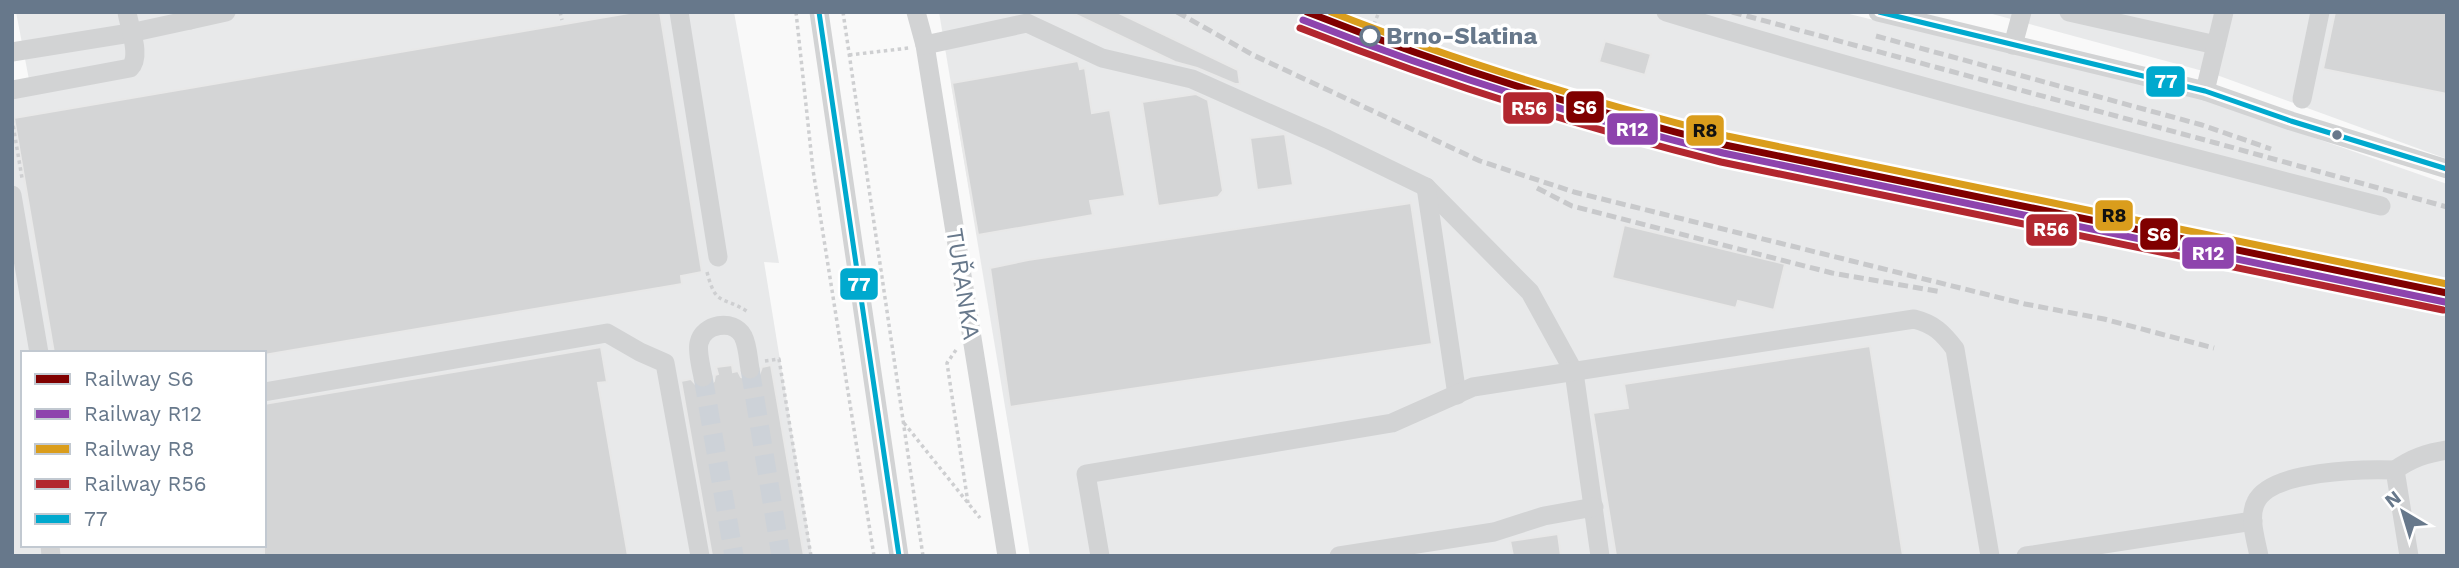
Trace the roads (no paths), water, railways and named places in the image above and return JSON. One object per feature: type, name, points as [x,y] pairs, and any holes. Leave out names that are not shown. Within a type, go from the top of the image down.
[{"type":"street","points":[[12,90],[130,68],[136,57],[127,12]]},
{"type":"street","points":[[12,52],[130,33],[189,16],[226,12]]},
{"type":"street","points":[[680,12],[718,257]]},
{"type":"street","points":[[819,12],[899,556]]},
{"type":"street","name":"TUŘANKA","points":[[916,12],[918,46],[1007,556]]},
{"type":"street","points":[[1666,12],[2146,146],[2381,206]]},
{"type":"street","points":[[1878,12],[1937,19],[2013,45],[2205,91],[2291,121],[2447,169]]},
{"type":"street","points":[[2013,45],[2022,12]]},
{"type":"street","points":[[2069,12],[2216,45]]},
{"type":"street","points":[[2205,91],[2224,12]]},
{"type":"street","points":[[2302,99],[2320,12]]},
{"type":"street","points":[[918,46],[1027,23],[1102,58],[1192,79],[1426,187],[1530,292],[1574,372],[1600,556]]},
{"type":"street","points":[[1426,187],[1457,395]]},
{"type":"street","points":[[12,195],[39,351]]},
{"type":"street","points":[[1100,556],[1086,474],[1392,423],[1473,387],[1914,319],[1930,323],[1943,333],[1955,349],[1990,556]]},
{"type":"street","points":[[703,377],[698,344],[704,333],[720,325],[740,332],[750,366]]},
{"type":"street","points":[[266,392],[607,333],[665,363],[700,556]]},
{"type":"street","points":[[2259,556],[2253,521],[2256,502],[2268,488],[2294,480],[2356,469],[2395,470],[2409,460],[2427,453],[2447,450]]},
{"type":"street","points":[[2395,470],[2409,556]]},
{"type":"street","points":[[1339,556],[1494,532],[1544,516],[1594,507]]},
{"type":"street","points":[[2026,556],[2253,521]]},
{"type":"tunnel","points":[[750,369],[781,556]]},
{"type":"tunnel","points":[[703,377],[734,556]]},
{"type":"railway","points":[[1177,12],[1253,55],[1480,161],[1574,192],[2025,304],[2104,319],[2214,348]]},
{"type":"railway","points":[[1732,12],[2447,207]]},
{"type":"railway","points":[[1876,36],[2202,125],[2271,149]]},
{"type":"railway","points":[[1537,188],[1572,206],[1832,273],[1942,292]]},
{"type":"rail line","name":"S6","points":[[1307,12],[1514,85],[1725,145],[2447,293]]},
{"type":"rail line","name":"R8","points":[[1331,12],[1428,48],[1527,80],[1727,136],[2447,284]]},
{"type":"rail line","name":"R12","points":[[1303,20],[1511,93],[1616,125],[1723,153],[2445,302]]},
{"type":"rail line","name":"R56","points":[[1300,28],[1403,67],[1508,102],[1721,162],[2443,310]]},
{"type":"place","name":"Brno-Slatina","points":[[1370,36]]}]
